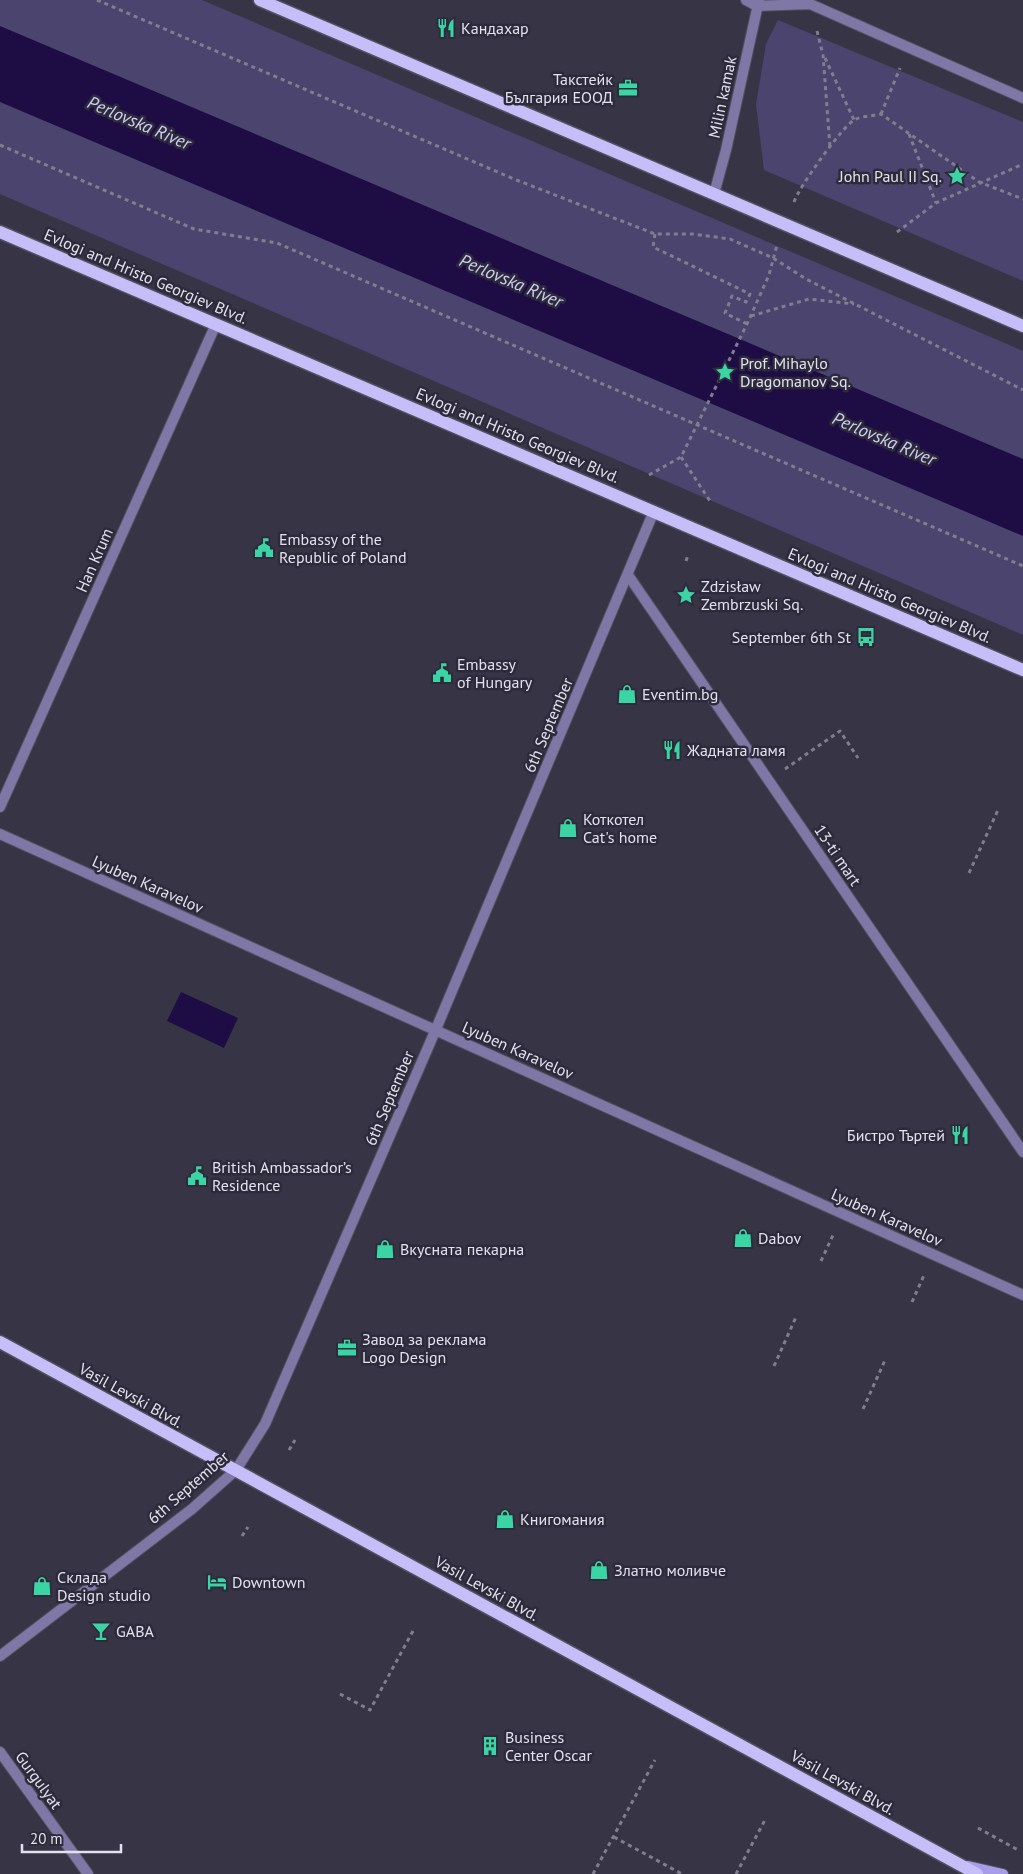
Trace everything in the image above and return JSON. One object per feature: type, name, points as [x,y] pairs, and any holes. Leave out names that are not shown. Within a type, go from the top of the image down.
[{"type":"main road","points":[[260,0],[1023,326]]},
{"type":"main road","name":"Evlogi and Hristo Georgiev Blvd.","points":[[0,232],[1023,670]]},
{"type":"main road","name":"Vasil Levski Blvd.","points":[[0,1342],[977,1874]]},
{"type":"main road","name":"Vasil Levski Blvd.","points":[[958,1864],[1003,1874]]},
{"type":"street","points":[[746,0],[758,3],[810,4],[1023,98]]},
{"type":"street","name":"Milin kamak","points":[[714,194],[726,150],[758,3]]},
{"type":"street","name":"Han Krum","points":[[0,807],[216,324]]},
{"type":"street","name":"6th September","points":[[0,1656],[192,1509],[236,1470],[265,1424],[436,1029],[654,511]]},
{"type":"street","name":"13-ti mart","points":[[628,575],[1023,1152]]},
{"type":"street","name":"Lyuben Karavelov","points":[[0,834],[1023,1295]]},
{"type":"street","name":"Gurgulyat","points":[[0,1752],[88,1874]]},
{"type":"path","points":[[97,0],[514,179],[655,234],[693,234],[730,239],[774,258],[806,280],[1023,390]]},
{"type":"path","points":[[881,114],[909,48]]},
{"type":"path","points":[[830,147],[823,55],[854,120]]},
{"type":"path","points":[[794,202],[798,190],[830,147],[854,120],[881,114],[979,182],[1023,199]]},
{"type":"path","points":[[908,134],[936,203]]},
{"type":"path","points":[[0,145],[194,229],[277,243],[1023,566]]},
{"type":"path","points":[[898,232],[936,203],[979,182],[1023,164]]},
{"type":"path","points":[[655,234],[653,247],[750,294],[746,302],[732,296],[725,313],[748,324]]},
{"type":"path","points":[[649,475],[681,457],[748,324],[769,274],[777,245]]},
{"type":"path","points":[[751,316],[809,299],[857,305]]},
{"type":"path","points":[[681,457],[710,501]]},
{"type":"path","points":[[686,561],[688,555]]},
{"type":"path","points":[[768,780],[840,731],[858,758]]},
{"type":"path","points":[[969,873],[998,810]]},
{"type":"path","points":[[821,1260],[843,1214]]},
{"type":"path","points":[[912,1302],[933,1254]]},
{"type":"path","points":[[774,1366],[796,1317]]},
{"type":"path","points":[[863,1409],[886,1358]]},
{"type":"path","points":[[289,1450],[295,1440]]},
{"type":"path","points":[[242,1536],[248,1527]]},
{"type":"path","points":[[340,1694],[370,1710],[414,1629]]},
{"type":"path","points":[[594,1874],[655,1760]]},
{"type":"path","points":[[736,1874],[765,1820]]},
{"type":"path","points":[[978,1828],[1020,1851]]},
{"type":"path","points":[[614,1837],[682,1874]]},
{"type":"shaded area","points":[[0,0],[202,0],[1023,351],[1023,635],[0,194]]},
{"type":"shaded area","points":[[778,20],[1023,122],[1023,281],[764,170],[756,104],[766,44]]},
{"type":"water","name":"Perlovska River","points":[[0,26],[1023,459],[1023,536],[0,102]]},
{"type":"water","points":[[181,992],[238,1018],[224,1048],[167,1021]]},
{"type":"place","name":"Кандахар","points":[[446,28]]},
{"type":"place","name":"Такстейк България ЕООД","points":[[628,88]]},
{"type":"place","name":"John Paul II Sq.","points":[[957,176]]},
{"type":"place","name":"Prof. Mihaylo Dragomanov Sq.","points":[[725,372]]},
{"type":"place","name":"Embassy of the Republic of Poland","points":[[264,548]]},
{"type":"place","name":"Zdzisław Zembrzuski Sq.","points":[[686,595]]},
{"type":"place","name":"September 6th St","points":[[866,637]]},
{"type":"place","name":"Embassy of Hungary","points":[[442,673]]},
{"type":"place","name":"Eventim.bg","points":[[627,694]]},
{"type":"place","name":"Жадната ламя","points":[[672,750]]},
{"type":"place","name":"Коткотел Cat's home","points":[[568,828]]},
{"type":"place","name":"Бистро Търтей","points":[[960,1135]]},
{"type":"place","name":"British Ambassador’s Residence","points":[[197,1176]]},
{"type":"place","name":"Dabov","points":[[743,1238]]},
{"type":"place","name":"Вкусната пекарна","points":[[385,1249]]},
{"type":"place","name":"Завод за реклама Logo Design","points":[[347,1348]]},
{"type":"place","name":"Книгомания","points":[[505,1519]]},
{"type":"place","name":"Златно моливче","points":[[599,1570]]},
{"type":"place","name":"Downtown","points":[[217,1582]]},
{"type":"place","name":"Склада Design studio","points":[[42,1586]]},
{"type":"place","name":"GABA","points":[[101,1631]]},
{"type":"place","name":"Business Center Oscar","points":[[490,1746]]}]
